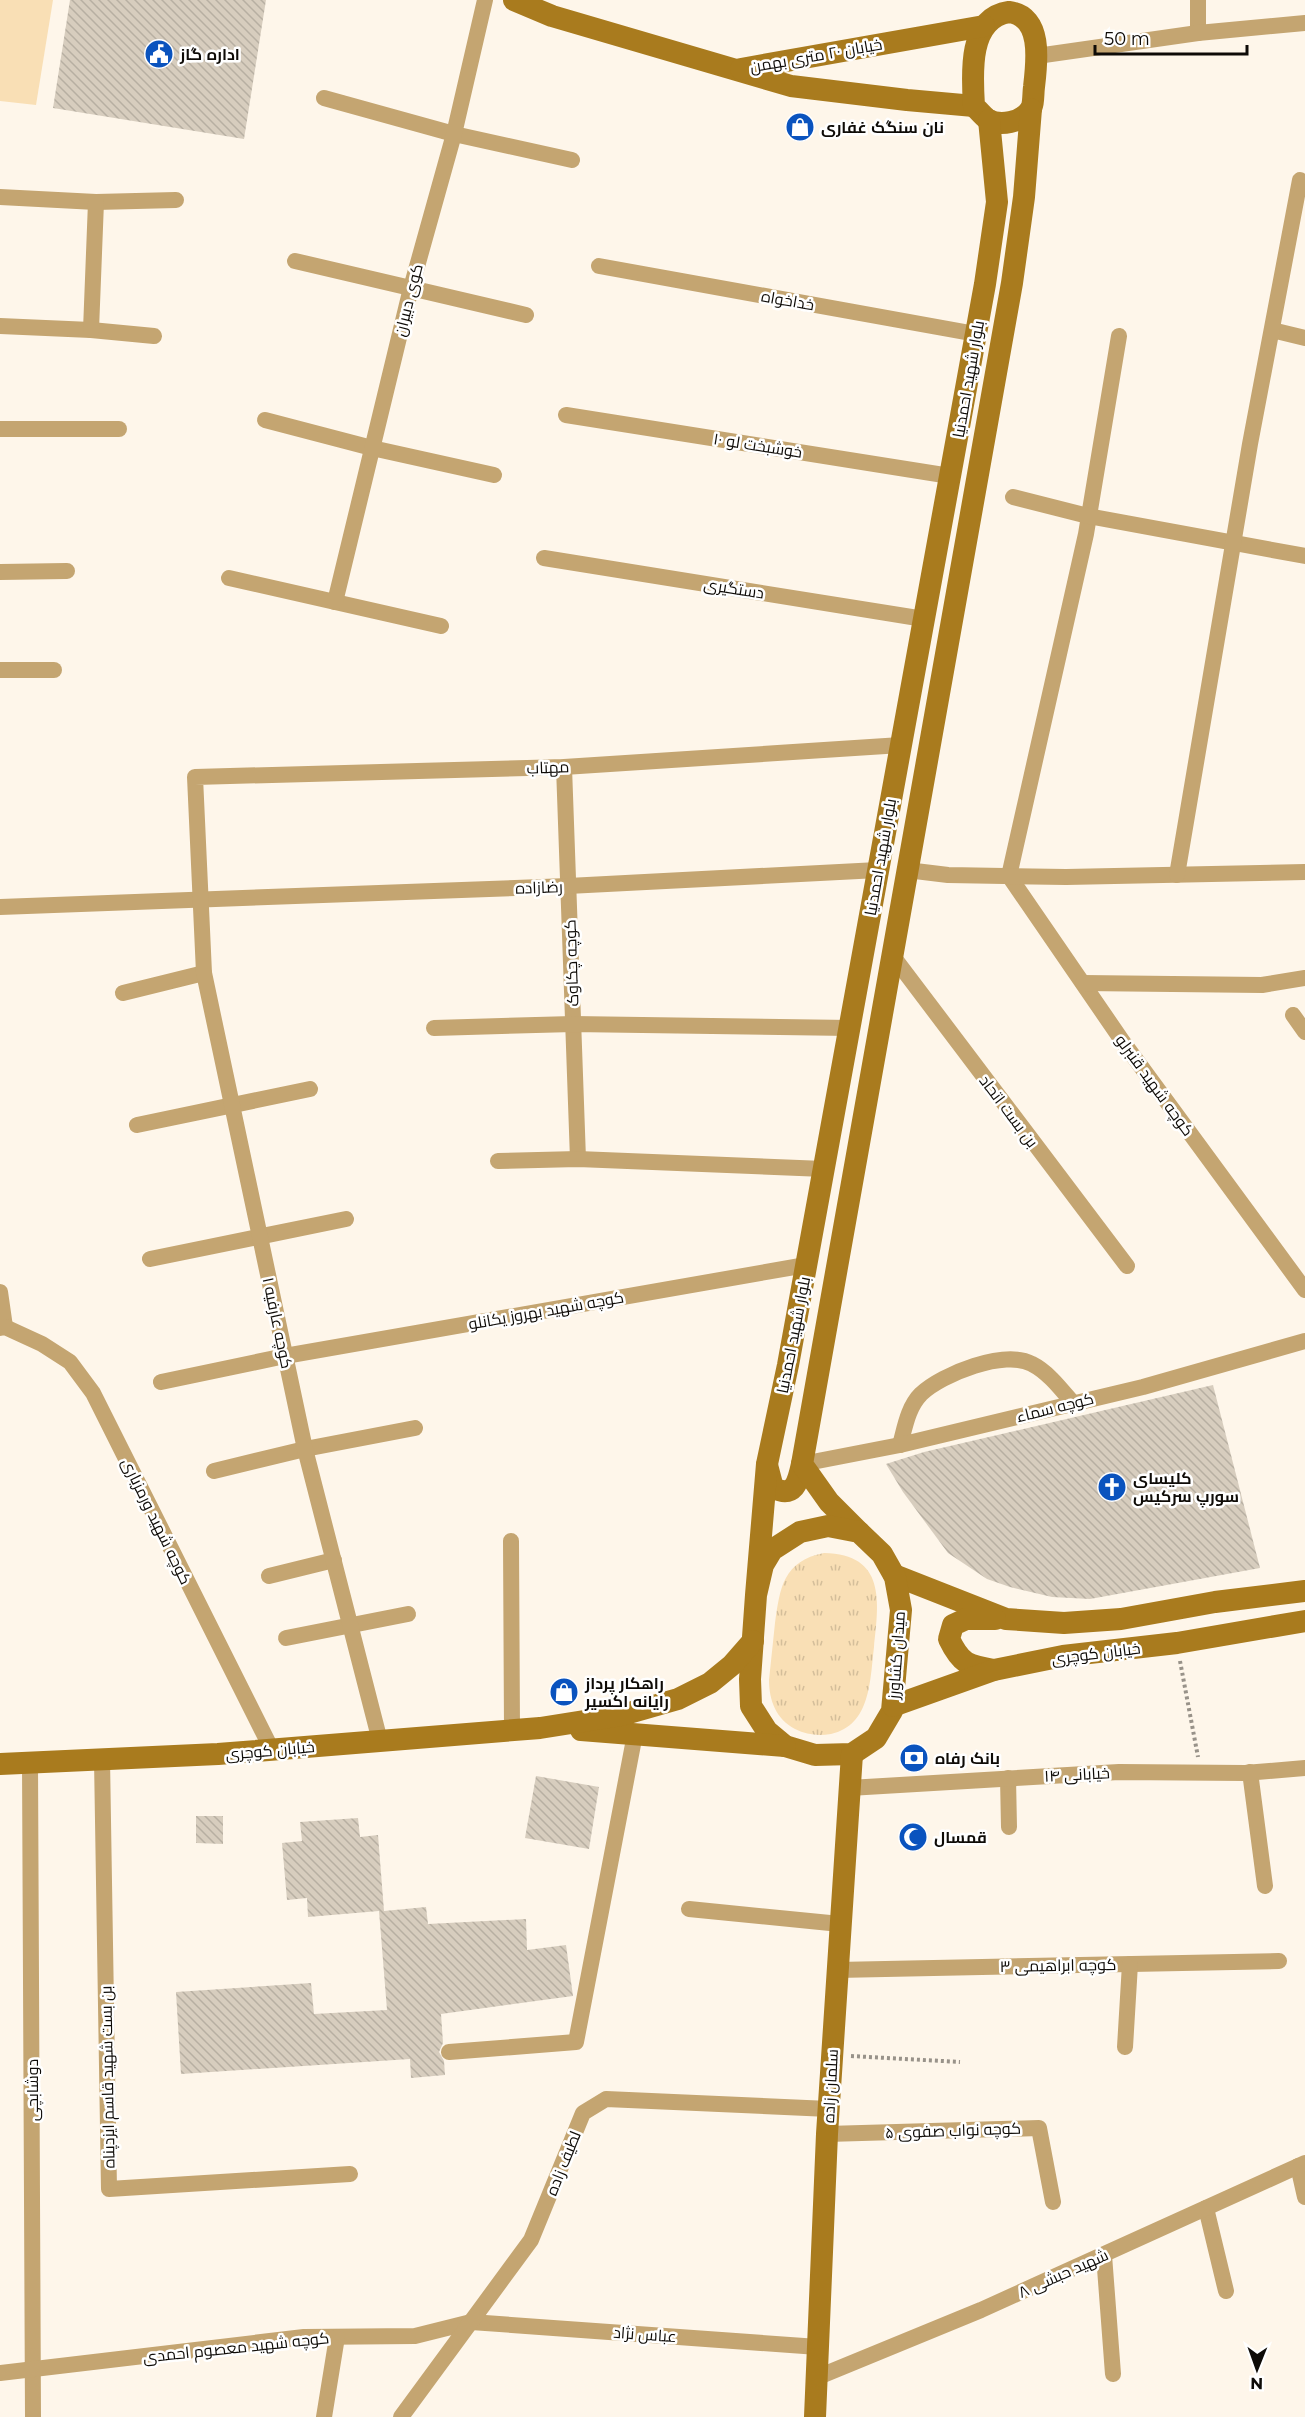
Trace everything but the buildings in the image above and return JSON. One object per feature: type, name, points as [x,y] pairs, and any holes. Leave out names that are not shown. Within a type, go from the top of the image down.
[{"type":"main road","name":"خیابان ۲۰ متری بهمن","points":[[514,0],[552,16],[736,69],[991,14],[1018,13],[1026,9]]},
{"type":"main road","name":"بلوار شهید احمدنیا","points":[[766,1464],[773,1488],[783,1492],[791,1490],[798,1483],[1012,283],[1024,197],[1037,56],[1033,31],[1026,9]]},
{"type":"main road","name":"بلوار شهید احمدنیا","points":[[756,1595],[766,1464],[850,1028],[976,334],[997,202],[981,113],[975,55],[979,36],[991,14]]},
{"type":"main road","points":[[736,69],[791,86],[907,100],[981,113],[1001,122],[1020,120],[1031,109]]},
{"type":"main road","points":[[802,1464],[830,1502],[860,1532]]},
{"type":"main road","points":[[852,1754],[815,1755],[785,1746],[767,1731],[751,1706],[753,1641],[756,1595],[763,1565],[772,1550],[800,1532],[828,1526],[860,1532]]},
{"type":"main road","name":"میدان کشاورز","points":[[852,1754],[876,1738],[892,1711],[901,1610],[894,1575],[882,1554],[860,1532]]},
{"type":"main road","name":"خیابان کوچری","points":[[894,1575],[1006,1619],[1064,1623],[1121,1620],[1215,1602],[1305,1591]]},
{"type":"main road","points":[[994,1670],[969,1666],[956,1655],[949,1639],[953,1625],[966,1619],[1006,1619]]},
{"type":"main road","name":"خیابان کوچری","points":[[893,1706],[994,1670],[1063,1656],[1177,1643],[1305,1621]]},
{"type":"main road","name":"خیابان کوچری","points":[[0,1764],[272,1750],[540,1728],[622,1714],[678,1699],[710,1683],[732,1665],[753,1641]]},
{"type":"main road","name":"خیابان کوچری","points":[[540,1728],[785,1746]]},
{"type":"main road","name":"سلمان زاده","points":[[815,2417],[827,2134],[852,1754]]},
{"type":"street","name":"کوی دبیران","points":[[335,602],[411,288],[454,134],[485,0]]},
{"type":"street","points":[[1198,0],[1198,33]]},
{"type":"street","points":[[1037,56],[1198,33],[1305,23]]},
{"type":"street","points":[[324,98],[454,134],[572,160]]},
{"type":"street","points":[[1177,874],[1233,543],[1300,180]]},
{"type":"street","points":[[0,197],[96,202],[176,200]]},
{"type":"street","points":[[92,330],[96,202]]},
{"type":"street","points":[[295,261],[526,315]]},
{"type":"street","name":"خداخواه","points":[[600,266],[976,334]]},
{"type":"street","points":[[0,326],[92,330],[154,336]]},
{"type":"street","points":[[1272,330],[1305,338]]},
{"type":"street","points":[[1009,876],[1086,534],[1119,336]]},
{"type":"street","name":"خوشبخت لو ۱۰","points":[[566,415],[950,476]]},
{"type":"street","points":[[265,420],[372,448],[494,474]]},
{"type":"street","points":[[0,429],[119,429]]},
{"type":"street","points":[[1013,497],[1088,516],[1305,556]]},
{"type":"street","name":"دستگیری","points":[[544,558],[924,619]]},
{"type":"street","points":[[0,572],[68,571]]},
{"type":"street","points":[[229,578],[441,626]]},
{"type":"street","points":[[0,670],[54,670]]},
{"type":"street","name":"مهتاب","points":[[195,777],[564,767],[901,745]]},
{"type":"street","name":"کوچه چکاوک","points":[[564,767],[578,1160]]},
{"type":"street","name":"کوچه عارفیه ۱","points":[[195,777],[204,973],[305,1449],[380,1741]]},
{"type":"street","name":"رضازاده","points":[[0,908],[568,886],[878,870]]},
{"type":"street","points":[[907,870],[948,875],[1066,877],[1305,872]]},
{"type":"street","name":"کوچه شهید قنبرلو","points":[[1009,876],[1123,1042],[1305,1290]]},
{"type":"street","name":"بن بست اتحاد","points":[[892,955],[1127,1266]]},
{"type":"street","points":[[123,993],[204,973]]},
{"type":"street","points":[[1083,983],[1262,985],[1305,978]]},
{"type":"street","points":[[1293,1015],[1305,1032]]},
{"type":"street","points":[[434,1028],[573,1024],[850,1028]]},
{"type":"street","points":[[137,1125],[310,1089]]},
{"type":"street","points":[[498,1161],[578,1160],[824,1170]]},
{"type":"street","points":[[150,1259],[346,1219]]},
{"type":"street","name":"کوچه شهید بهروز یکانلو","points":[[161,1382],[285,1356],[806,1264]]},
{"type":"street","points":[[0,1292],[2,1328]]},
{"type":"street","name":"کوچه شهید ورمزیاری","points":[[2,1328],[42,1344],[70,1362],[93,1393],[272,1750]]},
{"type":"street","name":"کوچه سماء","points":[[802,1464],[900,1445],[1072,1402],[1143,1387],[1305,1341]]},
{"type":"street","points":[[900,1445],[908,1415],[921,1395],[952,1373],[1000,1359],[1031,1363],[1056,1383],[1072,1402]]},
{"type":"street","points":[[214,1471],[305,1449],[415,1428]]},
{"type":"street","points":[[511,1541],[512,1730]]},
{"type":"street","points":[[269,1576],[334,1560]]},
{"type":"street","points":[[286,1638],[408,1614]]},
{"type":"street","points":[[449,2052],[576,2042],[635,1734]]},
{"type":"street","name":"بن بست شهید قاسم ایزدپناه","points":[[102,1759],[109,2189],[350,2174]]},
{"type":"street","name":"دوشابچی","points":[[30,1762],[33,2417]]},
{"type":"street","name":"خیابانی ۱۴","points":[[849,1788],[1119,1772],[1250,1772],[1305,1768]]},
{"type":"street","points":[[1250,1772],[1265,1886]]},
{"type":"street","points":[[1008,1778],[1009,1827]]},
{"type":"street","points":[[689,1909],[840,1924]]},
{"type":"street","name":"کوچه ابراهیمی ۳","points":[[837,1970],[1279,1961]]},
{"type":"street","points":[[1125,2047],[1130,1964]]},
{"type":"street","name":"لطیف زاده","points":[[401,2417],[531,2240],[583,2113],[606,2099],[829,2109]]},
{"type":"street","name":"کوچه نواب صفوی ۵","points":[[827,2134],[1039,2128],[1053,2202]]},
{"type":"street","points":[[1302,2165],[1305,2197]]},
{"type":"street","name":"شهید حبشی ۸","points":[[818,2377],[981,2310],[1302,2165]]},
{"type":"street","points":[[1206,2208],[1226,2291]]},
{"type":"street","points":[[1104,2255],[1113,2374]]},
{"type":"street","name":"کوچه شهید معصوم احمدی","points":[[0,2373],[304,2337],[415,2336],[471,2322]]},
{"type":"street","name":"عباس نژاد","points":[[471,2322],[818,2347]]},
{"type":"street","points":[[324,2417],[337,2337]]},
{"type":"path","points":[[1177,1643],[1200,1772]]},
{"type":"path","points":[[832,2055],[960,2062]]},
{"type":"green space","points":[[0,0],[53,0],[36,105],[0,101]]},
{"type":"green space","points":[[824,1553],[844,1555],[859,1562],[868,1571],[874,1583],[877,1613],[869,1687],[861,1711],[844,1729],[831,1734],[817,1735],[799,1731],[783,1720],[772,1702],[769,1680],[779,1598],[786,1578],[800,1562]]},
{"type":"place","name":"اداره گاز","points":[[159,54]]},
{"type":"place","name":"نان سنگک غفاری","points":[[800,127]]},
{"type":"place","name":"کلیسای سورپ سرکیس","points":[[1112,1487]]},
{"type":"place","name":"راهکار پرداز رایانه اکسیر","points":[[564,1692]]},
{"type":"place","name":"بانک رفاه","points":[[914,1758]]},
{"type":"place","name":"قمسال","points":[[913,1837]]}]
